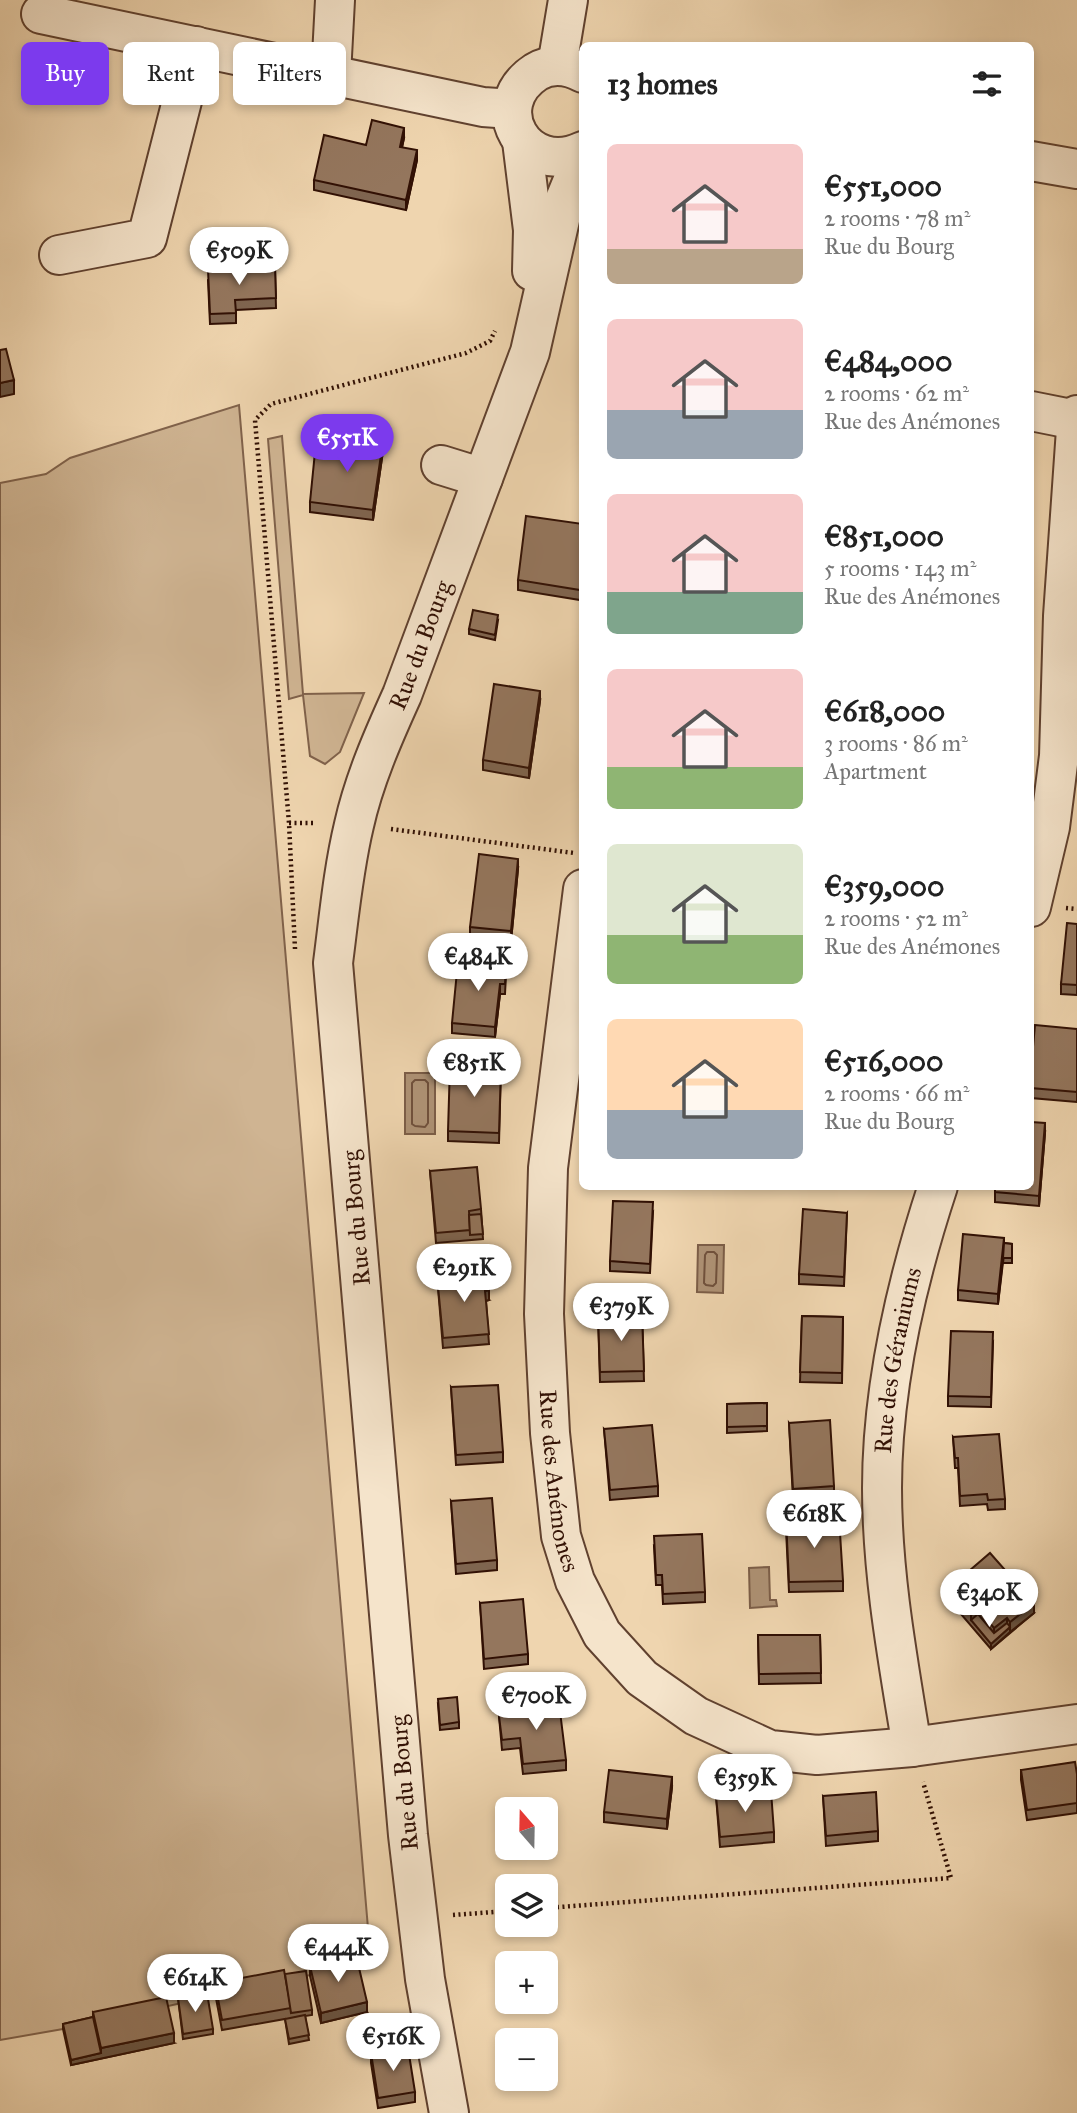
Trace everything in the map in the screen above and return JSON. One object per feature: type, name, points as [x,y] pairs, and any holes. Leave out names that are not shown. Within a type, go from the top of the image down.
[{"type":"street","points":[[333,42],[335,0]]},
{"type":"street","points":[[568,0],[570,69],[541,69],[526,79],[516,92],[517,125],[532,150],[559,158],[579,154]]},
{"type":"street","points":[[41,14],[177,42]]},
{"type":"street","points":[[346,78],[483,107],[517,125]]},
{"type":"street","points":[[60,255],[147,238],[181,105]]},
{"type":"street","name":"Rue du Bourg","points":[[517,125],[533,230],[530,352]]},
{"type":"street","points":[[1034,162],[1077,169]]},
{"type":"street","name":"Rue du Bourg","points":[[449,2113],[425,1979],[408,1835],[333,963],[354,824],[380,741],[402,695],[530,352],[564,202],[579,163]]},
{"type":"street","points":[[1034,411],[1076,418],[1063,616],[1059,756],[1050,827],[1034,894]]},
{"type":"street","points":[[441,465],[483,478]]},
{"type":"street","name":"Rue des Anémones","points":[[579,921],[548,1168],[544,1314],[550,1433],[561,1536],[575,1581],[602,1634],[642,1678],[696,1716],[770,1750],[817,1755],[912,1746],[1077,1724]]},
{"type":"street","name":"Rue des Géraniums","points":[[912,1746],[888,1597],[882,1475],[886,1410],[898,1333],[937,1190]]},
{"type":"path","points":[[289,823],[354,824],[579,854]]},
{"type":"path","points":[[558,1907],[951,1878],[912,1746]]},
{"type":"path","points":[[450,1915],[495,1912]]},
{"type":"shaded area","points":[[239,405],[370,1952],[352,1956],[356,1965],[63,2029],[0,2040],[0,483],[46,474],[70,458]]},
{"type":"shaded area","points":[[282,436],[303,694],[364,693],[340,752],[325,764],[310,756],[303,695],[289,699],[268,439]]},
{"type":"water","points":[[405,1073],[435,1073],[435,1134],[405,1134]]},
{"type":"water","points":[[698,1245],[724,1245],[723,1293],[697,1292]]},
{"type":"water","points":[[769,1567],[770,1600],[776,1600],[777,1606],[750,1608],[749,1568]]},
{"type":"building","points":[[372,120],[404,128],[400,147],[417,150],[406,200],[314,180],[324,135],[366,145]]},
{"type":"building","points":[[275,267],[276,298],[235,300],[236,313],[210,314],[208,270]]},
{"type":"building","points":[[6,349],[14,380],[0,383],[0,350]]},
{"type":"building","points":[[334,436],[383,441],[373,510],[310,502],[315,452],[332,452]]},
{"type":"building","points":[[526,516],[579,523],[579,590],[518,580]]},
{"type":"building","points":[[473,610],[498,615],[495,635],[469,629]]},
{"type":"building","points":[[494,684],[540,691],[529,768],[483,760]]},
{"type":"building","points":[[479,854],[518,859],[511,931],[470,927]]},
{"type":"building","points":[[1067,923],[1077,924],[1077,985],[1061,984]]},
{"type":"building","points":[[458,961],[506,965],[505,984],[500,984],[495,1027],[452,1023]]},
{"type":"building","points":[[1035,1025],[1077,1029],[1077,1092],[1034,1088]]},
{"type":"building","points":[[450,1065],[501,1067],[499,1133],[448,1131]]},
{"type":"building","points":[[1034,1122],[1045,1123],[1039,1196],[995,1192],[1034,1190]]},
{"type":"building","points":[[477,1167],[481,1209],[469,1211],[470,1230],[436,1233],[430,1171]]},
{"type":"building","points":[[613,1201],[653,1202],[650,1264],[610,1261]]},
{"type":"building","points":[[803,1209],[847,1213],[844,1277],[799,1274]]},
{"type":"building","points":[[481,1214],[483,1234],[470,1235],[469,1215]]},
{"type":"building","points":[[963,1234],[1004,1238],[998,1294],[958,1290]]},
{"type":"building","points":[[1004,1243],[1012,1244],[1012,1258],[1003,1258]]},
{"type":"building","points":[[487,1270],[489,1290],[485,1291],[489,1334],[443,1338],[437,1276]]},
{"type":"building","points":[[642,1313],[644,1371],[600,1372],[598,1315]]},
{"type":"building","points":[[802,1316],[843,1317],[842,1373],[800,1372]]},
{"type":"building","points":[[951,1331],[993,1332],[991,1397],[948,1396]]},
{"type":"building","points":[[498,1385],[503,1452],[456,1455],[451,1387]]},
{"type":"building","points":[[767,1403],[767,1426],[727,1427],[727,1404]]},
{"type":"building","points":[[830,1420],[834,1486],[793,1489],[789,1423]]},
{"type":"building","points":[[652,1425],[658,1486],[610,1490],[604,1429]]},
{"type":"building","points":[[999,1434],[1005,1499],[988,1500],[987,1494],[960,1496],[958,1458],[955,1458],[953,1437]]},
{"type":"building","points":[[492,1498],[497,1560],[456,1564],[451,1501]]},
{"type":"building","points":[[839,1517],[843,1581],[789,1582],[786,1519]]},
{"type":"building","points":[[702,1534],[705,1592],[663,1594],[662,1575],[656,1575],[654,1536]]},
{"type":"building","points":[[990,1553],[1034,1603],[1010,1622],[1007,1618],[994,1628],[978,1609],[971,1615],[948,1589]]},
{"type":"building","points":[[523,1599],[528,1654],[484,1659],[480,1603]]},
{"type":"building","points":[[978,1614],[994,1633],[1007,1623],[1010,1627],[991,1644],[971,1620]]},
{"type":"building","points":[[758,1635],[820,1635],[821,1673],[759,1674]]},
{"type":"building","points":[[457,1697],[459,1722],[440,1725],[438,1699]]},
{"type":"building","points":[[559,1703],[566,1760],[523,1764],[520,1738],[502,1740],[499,1716],[515,1707]]},
{"type":"building","points":[[1075,1762],[1077,1803],[1027,1810],[1021,1770]]},
{"type":"building","points":[[609,1770],[672,1777],[667,1819],[604,1812]]},
{"type":"building","points":[[771,1791],[774,1832],[720,1837],[716,1796]]},
{"type":"building","points":[[876,1792],[878,1831],[826,1836],[823,1796]]},
{"type":"building","points":[[356,1955],[367,2002],[321,2013],[310,1966]]},
{"type":"building","points":[[284,1970],[291,2008],[222,2020],[215,1983]]},
{"type":"building","points":[[306,1971],[312,2010],[291,2013],[285,1974]]},
{"type":"building","points":[[207,1993],[213,2029],[183,2034],[178,1998]]},
{"type":"building","points":[[166,1997],[174,2033],[101,2048],[93,2012]]},
{"type":"building","points":[[305,2015],[309,2035],[289,2039],[285,2019]]},
{"type":"building","points":[[93,2017],[101,2053],[71,2060],[63,2024]]},
{"type":"building","points":[[408,2048],[415,2092],[378,2098],[371,2053]]}]
